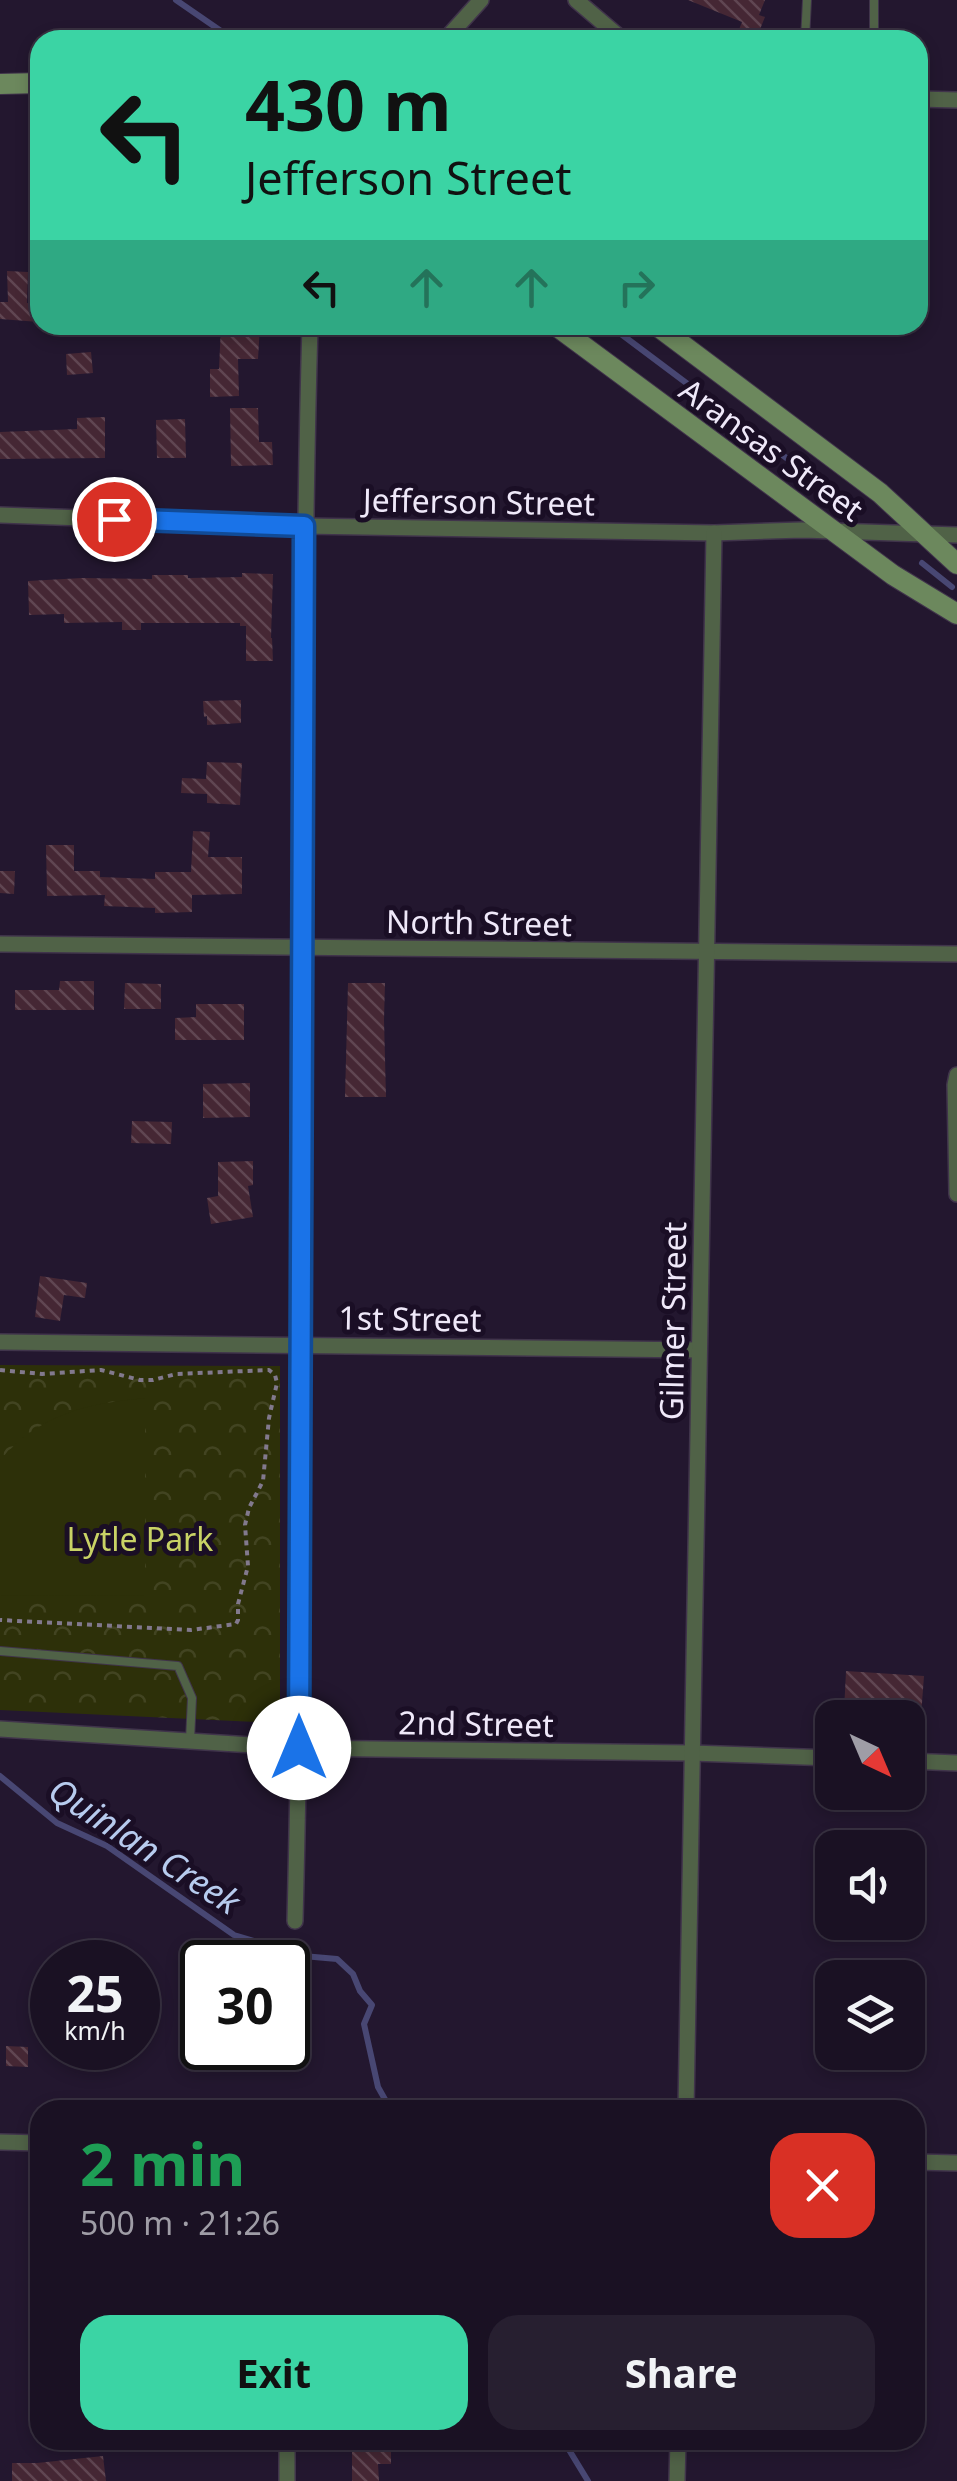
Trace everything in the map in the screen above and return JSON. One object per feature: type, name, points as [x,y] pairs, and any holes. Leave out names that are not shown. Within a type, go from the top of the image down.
[{"type":"street","points":[[455,30],[481,0]]},
{"type":"street","points":[[576,0],[611,30]]},
{"type":"street","points":[[0,84],[30,83]]},
{"type":"street","points":[[928,99],[957,100]]},
{"type":"street","points":[[294,1922],[302,1344],[304,526],[310,335]]},
{"type":"street","name":"Aransas Street","points":[[568,335],[893,576],[957,614]]},
{"type":"street","name":"Aransas Street","points":[[669,335],[880,493],[957,564]]},
{"type":"street","name":"Jefferson Street","points":[[0,515],[304,526],[957,535]]},
{"type":"street","name":"Gilmer Street","points":[[686,2100],[714,533]]},
{"type":"street","name":"North Street","points":[[0,944],[957,954]]},
{"type":"street","points":[[957,1075],[957,1194]]},
{"type":"street","name":"1st Street","points":[[0,1342],[699,1350]]},
{"type":"street","name":"2nd Street","points":[[0,1729],[299,1748],[815,1757]]},
{"type":"street","points":[[925,1762],[957,1763]]},
{"type":"street","points":[[0,2142],[30,2143]]},
{"type":"street","points":[[925,2162],[957,2162]]},
{"type":"street","points":[[287,2450],[287,2481]]},
{"type":"street","points":[[678,2450],[678,2481]]},
{"type":"lane","points":[[806,30],[808,0]]},
{"type":"lane","points":[[874,0],[874,30]]},
{"type":"lane","points":[[0,1651],[178,1666],[192,1698],[190,1740]]},
{"type":"path","points":[[0,1370],[42,1374],[101,1370],[153,1380],[176,1374],[270,1370],[277,1383],[263,1480],[245,1525],[248,1566],[236,1624],[192,1630],[0,1620]]},
{"type":"green space","name":"Lytle Park","points":[[0,1365],[280,1366],[280,1723],[0,1710]]},
{"type":"green space","points":[[145,1398],[145,1595],[0,1596],[0,1460],[49,1421],[84,1408]]},
{"type":"building","points":[[688,0],[765,0],[759,15],[765,17],[760,30],[739,30],[742,22]]},
{"type":"building","points":[[7,271],[28,272],[30,321],[0,319],[0,302],[8,302]]},
{"type":"building","points":[[221,335],[259,335],[258,359],[238,359],[239,396],[210,397],[210,369],[219,369]]},
{"type":"building","points":[[91,352],[93,373],[67,375],[66,354]]},
{"type":"building","points":[[230,408],[258,408],[259,442],[272,442],[273,465],[231,466]]},
{"type":"building","points":[[105,417],[105,458],[0,459],[0,432],[77,429],[77,418]]},
{"type":"building","points":[[185,419],[186,458],[157,458],[156,420]]},
{"type":"building","points":[[242,573],[273,574],[273,661],[246,661],[246,626],[240,623],[141,623],[141,630],[122,630],[122,622],[64,623],[64,614],[29,615],[28,581],[152,579],[152,575],[242,577]]},
{"type":"building","points":[[241,700],[241,723],[207,725],[203,701]]},
{"type":"building","points":[[207,762],[242,763],[240,805],[207,803],[207,794],[181,793],[182,778],[206,779]]},
{"type":"building","points":[[193,831],[210,832],[208,857],[242,857],[242,894],[192,895],[192,912],[155,913],[155,908],[104,906],[105,895],[47,896],[46,845],[74,845],[74,871],[100,871],[100,877],[155,879],[155,872],[191,872]]},
{"type":"building","points":[[0,871],[15,871],[14,894],[0,893]]},
{"type":"building","points":[[60,981],[94,981],[94,1010],[15,1010],[15,990],[59,990]]},
{"type":"building","points":[[125,983],[161,984],[161,1009],[124,1009]]},
{"type":"building","points":[[348,983],[385,983],[386,1097],[345,1097]]},
{"type":"building","points":[[196,1004],[244,1004],[244,1040],[175,1040],[175,1018],[196,1017]]},
{"type":"building","points":[[250,1083],[250,1117],[203,1118],[203,1084]]},
{"type":"building","points":[[132,1121],[172,1122],[171,1144],[131,1143]]},
{"type":"building","points":[[253,1161],[253,1185],[248,1186],[253,1217],[211,1224],[207,1198],[218,1196],[218,1162]]},
{"type":"building","points":[[40,1276],[87,1283],[85,1298],[64,1295],[60,1321],[35,1317]]},
{"type":"building","points":[[846,1671],[924,1676],[922,1700],[845,1700]]},
{"type":"building","points":[[6,2046],[28,2047],[28,2067],[6,2066]]},
{"type":"building","points":[[352,2450],[391,2450],[391,2464],[378,2464],[379,2481],[352,2481]]},
{"type":"building","points":[[103,2456],[106,2481],[12,2481],[12,2463]]},
{"type":"waterway","points":[[176,0],[220,30]]},
{"type":"waterway","points":[[622,335],[841,499]]},
{"type":"waterway","points":[[922,563],[952,587]]},
{"type":"waterway","name":"Quinlan Creek","points":[[0,1776],[57,1823],[107,1846],[234,1935],[303,1956],[337,1959],[353,1974],[372,2005],[364,2024],[378,2087],[385,2100]]},
{"type":"waterway","name":"Quinlan Creek","points":[[569,2450],[588,2481]]},
{"type":"route","points":[[114,519],[304,526],[299,1748]]}]
